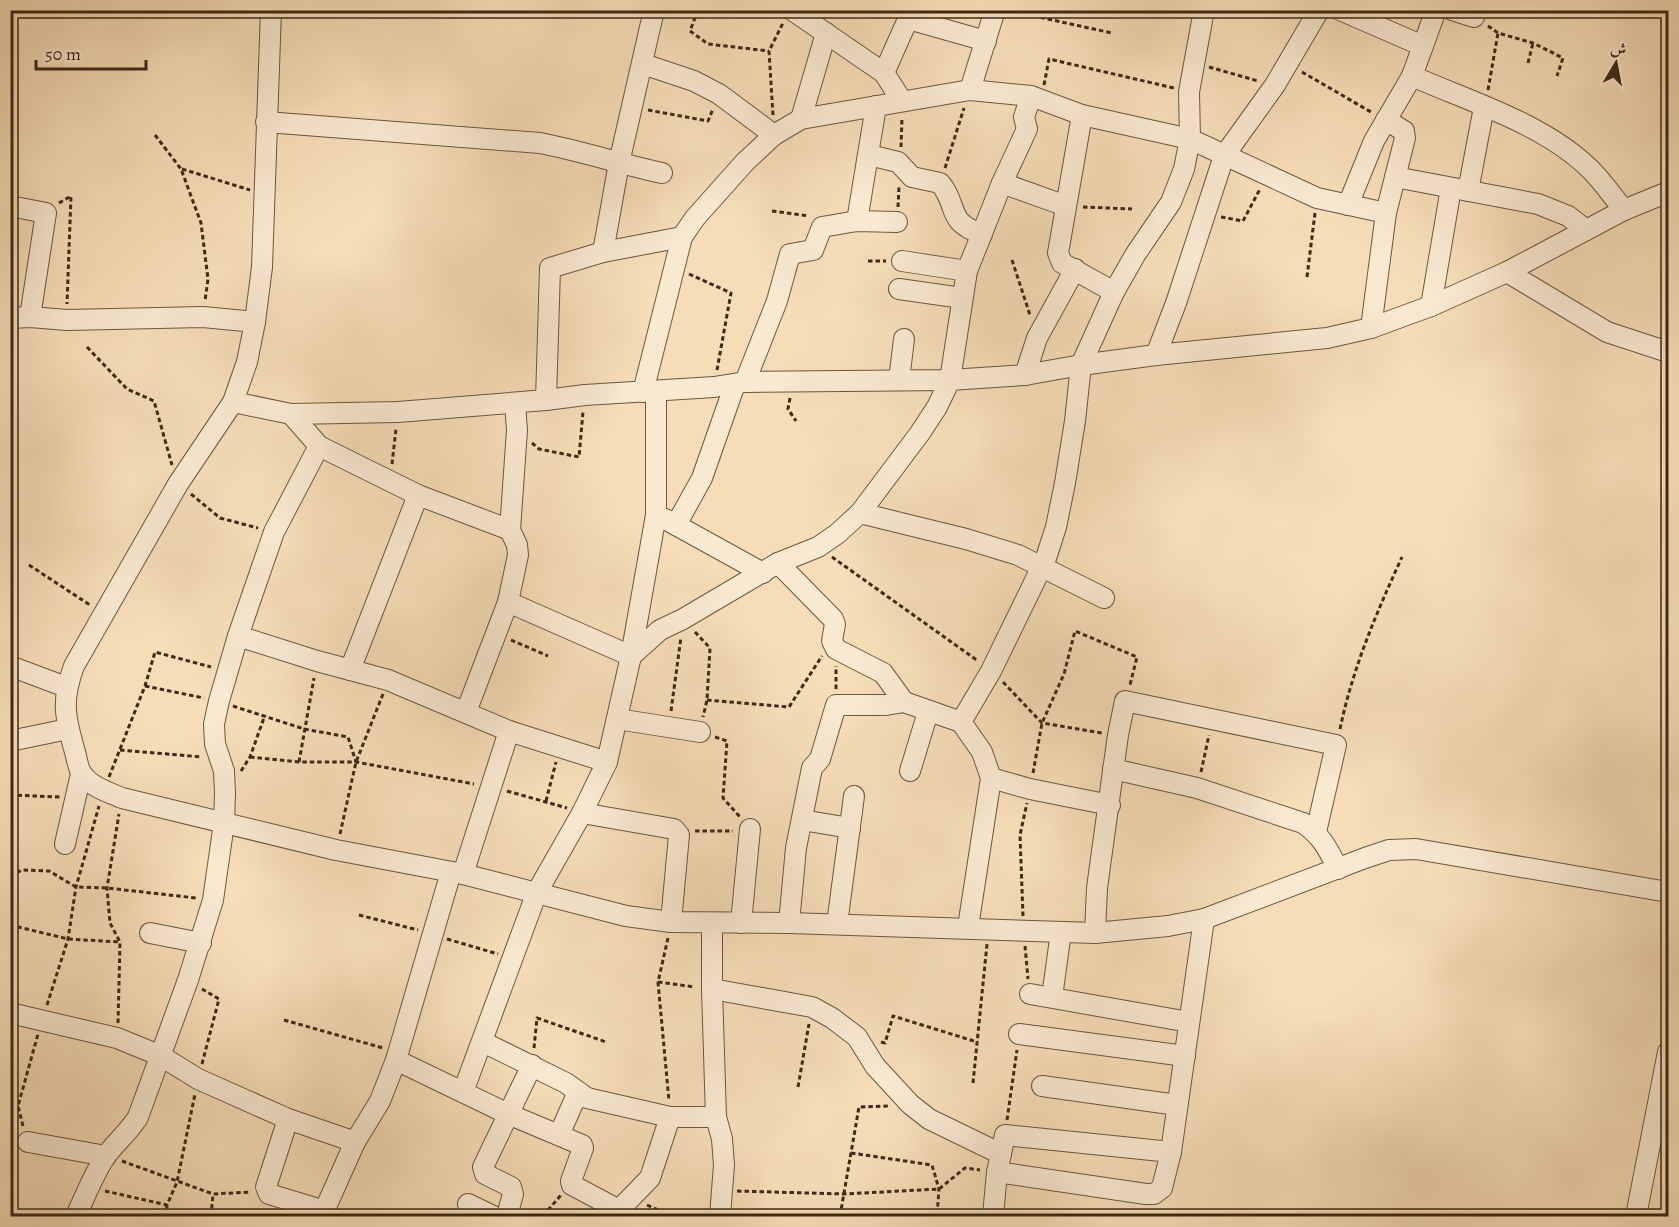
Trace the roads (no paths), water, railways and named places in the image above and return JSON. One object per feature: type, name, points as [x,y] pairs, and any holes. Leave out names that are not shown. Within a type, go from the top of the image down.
[{"type":"street","points":[[66,844],[81,774],[68,729],[65,709],[66,687],[74,666],[178,484],[233,402],[247,362],[262,267],[271,10]]},
{"type":"street","points":[[603,252],[619,163],[654,10]]},
{"type":"street","points":[[970,90],[996,10]]},
{"type":"street","points":[[961,722],[992,670],[1046,558],[1058,516],[1075,421],[1081,365],[1114,292],[1135,255],[1171,202],[1184,169],[1190,139],[1189,92],[1204,10]]},
{"type":"street","points":[[1156,356],[1176,303],[1224,156],[1275,85],[1319,10]]},
{"type":"street","points":[[1348,205],[1374,141],[1412,76],[1436,10]]},
{"type":"street","points":[[1452,10],[1474,17],[1477,10]]},
{"type":"street","points":[[1342,11],[1423,46]]},
{"type":"street","points":[[884,73],[910,15],[986,41]]},
{"type":"street","points":[[788,16],[826,33],[884,73],[903,101]]},
{"type":"street","points":[[801,119],[826,33]]},
{"type":"street","points":[[643,64],[694,81],[719,94],[774,135]]},
{"type":"street","points":[[1412,76],[1535,130],[1564,148],[1591,171],[1624,210]]},
{"type":"street","points":[[463,1092],[537,892],[582,813],[607,762],[631,656],[656,514],[650,391],[673,267],[682,237],[695,218],[745,162],[774,135],[801,119],[970,90],[1036,97],[1082,115],[1190,139],[1317,198],[1386,213]]},
{"type":"street","points":[[631,656],[660,630],[771,568],[818,547],[837,534],[860,513],[920,433],[950,380],[967,271],[1002,183],[1027,129],[1024,117],[1036,97]]},
{"type":"street","points":[[857,221],[876,106]]},
{"type":"street","points":[[1431,306],[1460,190],[1484,107]]},
{"type":"street","points":[[1082,115],[1058,253],[1062,263],[1114,292]]},
{"type":"street","points":[[1371,328],[1386,213],[1405,134],[1386,120]]},
{"type":"street","points":[[266,122],[540,142],[662,173]]},
{"type":"street","points":[[869,155],[901,163],[912,177],[940,183],[955,217],[969,230],[982,234]]},
{"type":"street","points":[[1395,177],[1538,204],[1568,216],[1586,230]]},
{"type":"street","points":[[1002,183],[1066,206]]},
{"type":"street","points":[[233,402],[291,414],[398,412],[740,383],[950,380],[1025,375],[1081,365],[1327,338],[1371,328],[1431,306],[1507,272],[1624,210],[1668,192]]},
{"type":"street","points":[[10,206],[45,212],[20,317],[67,320],[203,316],[255,322]]},
{"type":"street","points":[[676,525],[702,478],[740,383],[777,301],[788,256],[793,252],[813,250],[822,227],[857,221],[897,222]]},
{"type":"street","points":[[546,400],[549,272],[553,266],[603,252],[682,237]]},
{"type":"street","points":[[902,261],[967,271]]},
{"type":"street","points":[[1025,375],[1037,338],[1075,269]]},
{"type":"street","points":[[1507,272],[1607,332],[1668,352]]},
{"type":"street","points":[[899,289],[962,298]]},
{"type":"street","points":[[899,380],[904,339]]},
{"type":"street","points":[[466,712],[508,602],[518,555],[517,545],[510,530],[517,430],[515,403]]},
{"type":"street","points":[[291,414],[319,446],[418,495],[510,530]]},
{"type":"street","points":[[76,1216],[106,1155],[127,1133],[138,1117],[201,943],[213,900],[224,823],[224,771],[219,759],[214,724],[219,701],[238,636],[274,532],[319,446]]},
{"type":"street","points":[[350,670],[418,495]]},
{"type":"street","points":[[860,513],[966,539],[1018,555],[1104,598]]},
{"type":"street","points":[[656,514],[771,568],[833,620],[835,624],[834,645],[883,673],[904,702],[961,722],[971,734],[982,752],[991,778],[968,927]]},
{"type":"street","points":[[508,602],[631,656]]},
{"type":"street","points":[[238,636],[388,680],[509,731],[607,762]]},
{"type":"street","points":[[10,666],[66,687]]},
{"type":"street","points":[[1095,933],[1097,888],[1118,735],[1125,701],[1336,746],[1316,832]]},
{"type":"street","points":[[789,923],[796,848],[812,768],[821,756],[836,705],[886,705],[904,702]]},
{"type":"street","points":[[910,771],[928,712]]},
{"type":"street","points":[[617,719],[700,732]]},
{"type":"street","points":[[10,741],[68,729]]},
{"type":"street","points":[[288,1119],[266,1187],[267,1191],[269,1194],[324,1214],[355,1143],[380,1101],[397,1056],[433,934],[491,787],[509,731]]},
{"type":"street","points":[[1113,769],[1197,788],[1303,823],[1316,832],[1338,869]]},
{"type":"street","points":[[81,774],[91,783],[122,798],[336,850],[457,873],[626,916],[671,922],[968,927],[1095,933],[1140,929],[1204,919],[1389,850],[1416,849],[1668,892]]},
{"type":"street","points":[[991,778],[1030,789],[1110,805]]},
{"type":"street","points":[[837,924],[854,796]]},
{"type":"street","points":[[582,813],[674,829],[679,835],[671,922]]},
{"type":"street","points":[[802,820],[850,828]]},
{"type":"street","points":[[741,923],[750,829]]},
{"type":"street","points":[[712,989],[812,1007],[832,1018],[858,1038],[875,1066],[910,1104],[929,1119],[1001,1153],[1154,1194],[1162,1188],[1170,1152],[1204,919]]},
{"type":"street","points":[[712,923],[716,1117],[722,1139],[724,1190],[720,1216]]},
{"type":"street","points":[[1052,997],[1061,932]]},
{"type":"street","points":[[150,933],[201,943]]},
{"type":"street","points":[[1030,994],[1189,1022]]},
{"type":"street","points":[[10,1013],[117,1038],[161,1056],[198,1079],[288,1119],[355,1143]]},
{"type":"street","points":[[1020,1034],[1185,1056]]},
{"type":"street","points":[[483,1042],[566,1083],[587,1098],[670,1117],[716,1117]]},
{"type":"street","points":[[1636,1216],[1668,1052]]},
{"type":"street","points":[[397,1056],[508,1114],[583,1146],[572,1183],[622,1208],[650,1178],[670,1117]]},
{"type":"street","points":[[507,1216],[513,1194],[511,1187],[485,1174],[483,1167],[532,1065]]},
{"type":"street","points":[[1042,1086],[1177,1106]]},
{"type":"street","points":[[559,1135],[578,1092]]},
{"type":"street","points":[[28,1142],[106,1155]]},
{"type":"street","points":[[1001,1153],[1170,1152]]},
{"type":"street","points":[[993,1216],[1001,1153]]},
{"type":"street","points":[[468,1204],[493,1216]]}]
